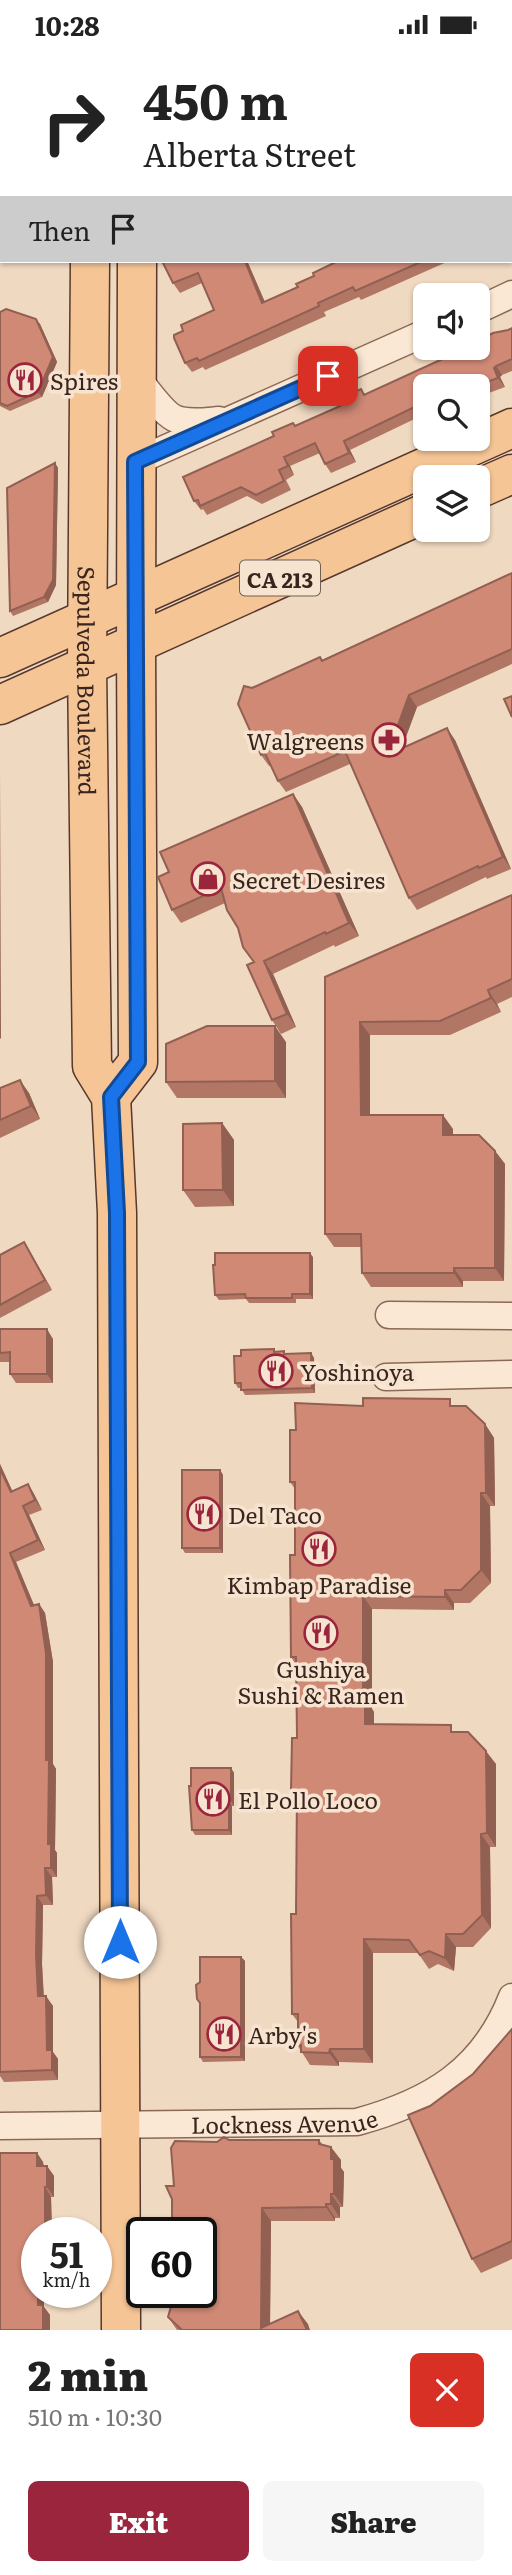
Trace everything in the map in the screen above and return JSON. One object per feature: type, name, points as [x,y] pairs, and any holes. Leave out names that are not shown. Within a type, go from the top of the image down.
[{"type":"main road","name":"Sepulveda Boulevard","points":[[90,263],[87,665],[92,1066],[111,1097],[117,1226],[121,2330]]},
{"type":"main road","name":"Sepulveda Boulevard","points":[[111,1097],[138,1062],[135,643],[137,263]]},
{"type":"main road","name":"CA 213","points":[[0,658],[512,428]]},
{"type":"main road","points":[[490,484],[512,474]]},
{"type":"main road","name":"CA 213","points":[[0,705],[413,518]]},
{"type":"street","points":[[490,304],[512,294]]},
{"type":"street","points":[[135,462],[413,338]]},
{"type":"street","points":[[136,376],[153,398],[174,418],[196,421],[231,419]]},
{"type":"street","points":[[389,1315],[512,1316]]},
{"type":"street","points":[[386,1377],[512,1374]]},
{"type":"street","name":"Lockness Avenue","points":[[0,2126],[356,2122],[393,2112],[442,2088],[472,2063],[496,2032],[512,1997]]},
{"type":"building","points":[[163,263],[246,263],[262,303],[298,287],[296,284],[334,263],[418,263],[355,291],[353,287],[318,303],[319,306],[199,361],[197,358],[185,363],[174,335],[183,331],[181,325],[214,310],[198,273],[173,283]]},
{"type":"building","name":"Spires","points":[[6,309],[36,319],[53,357],[38,392],[7,406],[0,403],[0,312]]},
{"type":"building","points":[[512,328],[512,359],[494,368],[498,378],[490,381],[490,374],[413,374],[413,408],[344,441],[349,453],[325,464],[315,443],[284,457],[288,466],[279,470],[284,481],[256,495],[241,487],[200,506],[198,500],[194,501],[183,477],[274,436],[272,432],[293,423],[295,426],[347,403],[344,397],[361,389],[364,395],[440,360],[490,360],[490,335]]},
{"type":"building","points":[[55,463],[53,580],[44,597],[10,611],[7,488]]},
{"type":"building","points":[[512,573],[512,649],[409,695],[387,755],[447,728],[503,857],[409,898],[345,751],[278,781],[265,753],[261,755],[238,704],[244,686],[252,688],[320,657],[322,661]]},
{"type":"building","points":[[512,696],[512,717],[504,699]]},
{"type":"building","points":[[293,794],[349,923],[264,961],[287,1014],[272,1020],[247,965],[254,962],[243,947],[221,888],[172,910],[158,877],[169,872],[160,852]]},
{"type":"building","points":[[512,895],[512,979],[488,990],[491,998],[440,1021],[360,1022],[361,1115],[443,1115],[443,1135],[479,1135],[495,1151],[495,1268],[454,1268],[454,1273],[362,1273],[361,1234],[325,1234],[325,977]]},
{"type":"building","points":[[207,1026],[275,1026],[275,1081],[166,1082],[166,1044]]},
{"type":"building","points":[[20,1080],[31,1106],[0,1120],[0,1088]]},
{"type":"building","points":[[222,1123],[223,1190],[183,1190],[183,1124]]},
{"type":"building","points":[[24,1242],[45,1280],[0,1305],[0,1255]]},
{"type":"building","points":[[215,1253],[310,1253],[310,1294],[292,1294],[292,1298],[246,1298],[245,1294],[215,1295]]},
{"type":"building","points":[[0,1329],[47,1329],[47,1374],[10,1374],[10,1352],[0,1353]]},
{"type":"building","name":"Yoshinoya","points":[[274,1349],[274,1352],[284,1351],[284,1354],[311,1353],[312,1388],[241,1390],[241,1383],[235,1383],[234,1356],[241,1356],[241,1350]]},
{"type":"building","points":[[363,1398],[450,1399],[450,1406],[466,1406],[485,1424],[486,1493],[481,1493],[481,1570],[461,1590],[445,1590],[445,1597],[363,1596],[365,1724],[451,1725],[451,1732],[468,1732],[486,1751],[487,1833],[481,1834],[482,1915],[463,1934],[446,1934],[445,1958],[429,1951],[420,1955],[409,1940],[364,1939],[364,2049],[330,2049],[329,2053],[301,2052],[301,2045],[298,2046],[298,2014],[292,2014],[291,1914],[296,1914],[297,1790],[291,1790],[292,1738],[297,1738],[296,1657],[291,1657],[290,1555],[295,1555],[295,1482],[290,1482],[290,1430],[296,1430],[295,1403],[363,1406]]},
{"type":"building","points":[[0,1469],[11,1492],[28,1484],[35,1500],[23,1506],[38,1540],[10,1553],[31,1606],[39,1604],[46,1653],[46,1760],[49,1760],[48,1844],[51,1844],[51,1868],[45,1868],[46,1895],[37,1896],[36,1955],[38,1996],[46,1996],[47,2050],[52,2050],[52,2070],[0,2072]]},
{"type":"building","name":"Del Taco","points":[[182,1470],[220,1470],[220,1548],[182,1548]]},
{"type":"building","name":"El Pollo Loco","points":[[191,1768],[231,1768],[229,1830],[192,1830],[189,1786]]},
{"type":"building","name":"Arby's","points":[[200,1957],[241,1957],[241,2057],[200,2057],[200,2003],[196,1985],[200,1982]]},
{"type":"building","points":[[512,2029],[512,2241],[472,2259],[408,2115],[430,2106],[473,2074]]},
{"type":"building","points":[[224,2137],[229,2140],[319,2140],[319,2144],[331,2147],[331,2159],[334,2159],[334,2194],[331,2194],[331,2204],[326,2204],[326,2207],[262,2208],[261,2328],[298,2311],[307,2330],[182,2330],[168,2317],[171,2308],[217,2308],[217,2217],[172,2217],[172,2199],[166,2186],[174,2186],[171,2148],[175,2141],[217,2142]]},
{"type":"building","points":[[0,2153],[37,2153],[37,2166],[47,2166],[45,2217],[21,2217],[21,2308],[43,2308],[43,2330],[0,2330]]},
{"type":"place","name":"Spires","points":[[25,380]]},
{"type":"place","name":"Walgreens","points":[[389,740]]},
{"type":"place","name":"Secret Desires","points":[[208,879]]},
{"type":"place","name":"Yoshinoya","points":[[276,1371]]},
{"type":"place","name":"Del Taco","points":[[204,1514]]},
{"type":"place","name":"Kimbap Paradise","points":[[319,1549]]},
{"type":"place","name":"Gushiya Sushi & Ramen","points":[[321,1633]]},
{"type":"place","name":"El Pollo Loco","points":[[213,1799]]},
{"type":"place","name":"Arby's","points":[[224,2034]]},
{"type":"route","points":[[120,1942],[117,1213],[111,1097],[138,1062],[135,462],[328,376]]}]
